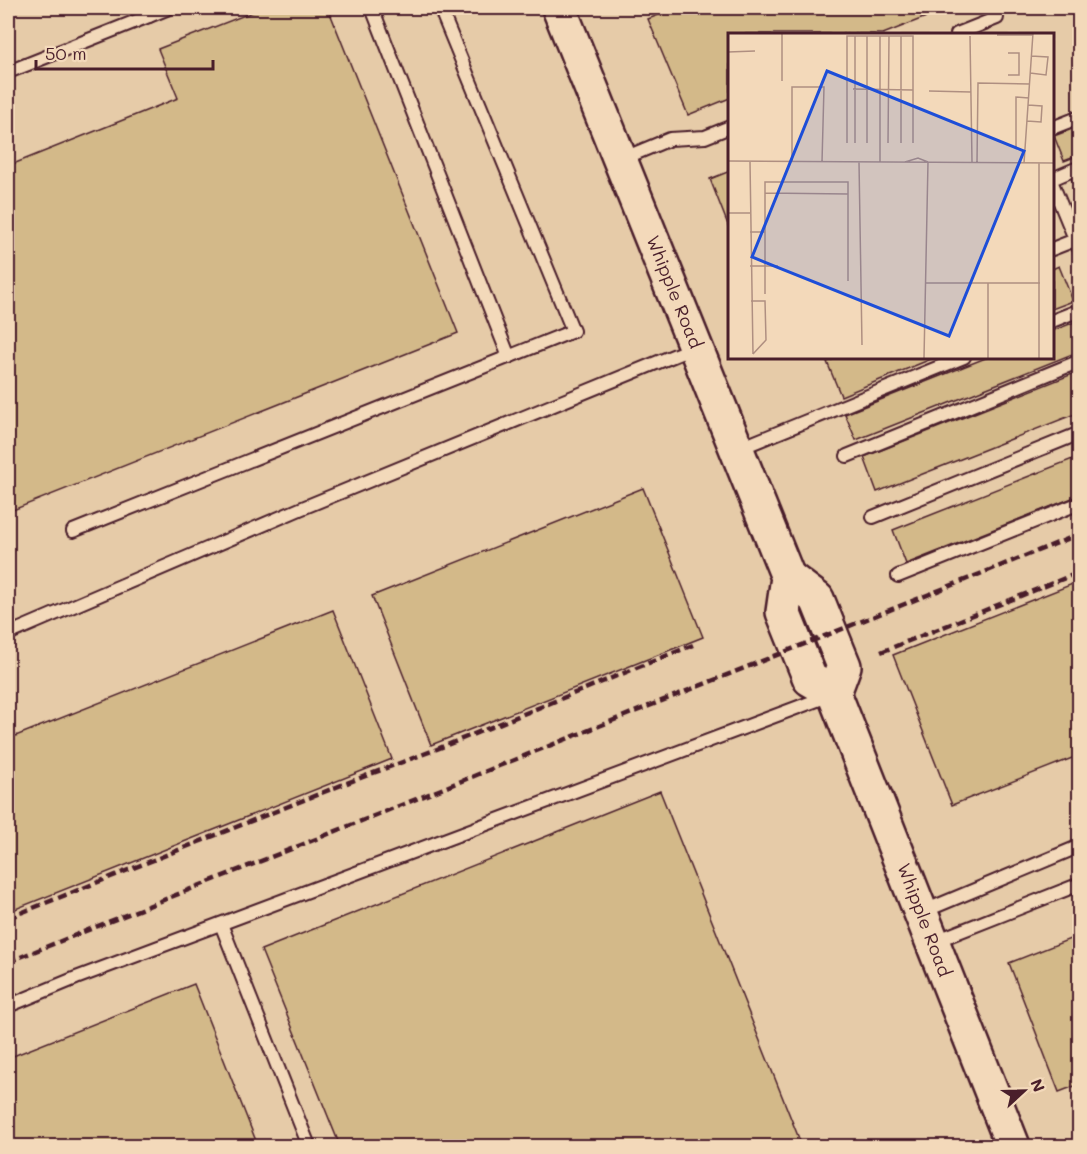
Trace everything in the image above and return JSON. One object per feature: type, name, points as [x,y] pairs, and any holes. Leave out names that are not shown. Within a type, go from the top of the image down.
[{"type":"main road","name":"Whipple Road","points":[[559,8],[788,577],[783,612],[810,679],[834,693],[1013,1146]]},
{"type":"lane","points":[[8,72],[148,12],[169,8]]},
{"type":"lane","points":[[372,8],[509,357]]},
{"type":"lane","points":[[73,531],[573,331],[440,8]]},
{"type":"lane","points":[[960,33],[997,18],[993,8]]},
{"type":"lane","points":[[1054,128],[1080,117]]},
{"type":"lane","points":[[621,160],[670,139],[705,137],[728,128]]},
{"type":"lane","points":[[1054,180],[1080,167]]},
{"type":"lane","points":[[1054,183],[1078,243],[1054,249]]},
{"type":"lane","points":[[1054,321],[1080,310]]},
{"type":"lane","points":[[8,633],[300,509],[696,347]]},
{"type":"lane","points":[[737,450],[962,358]]},
{"type":"lane","points":[[847,456],[1080,361]]},
{"type":"lane","points":[[873,517],[1080,433]]},
{"type":"lane","points":[[898,576],[1080,503]]},
{"type":"lane","points":[[8,1006],[76,978],[834,693]]},
{"type":"lane","points":[[921,912],[1080,846]]},
{"type":"lane","points":[[933,942],[1080,884]]},
{"type":"lane","points":[[221,924],[309,1146]]},
{"type":"shaded area","points":[[8,8],[1079,8],[1079,1146],[8,1146]]},
{"type":"building","points":[[263,8],[328,8],[458,333],[8,512],[8,166],[178,98],[158,49]]},
{"type":"building","points":[[677,8],[949,8],[886,33],[728,33],[728,99],[688,115],[648,19]]},
{"type":"building","points":[[1080,126],[1080,155],[1064,161],[1054,136]]},
{"type":"building","points":[[728,172],[728,225],[710,179]]},
{"type":"building","points":[[1080,177],[1080,198],[1072,180]]},
{"type":"building","points":[[1059,266],[1073,301],[1054,308],[1054,268]]},
{"type":"building","points":[[1080,320],[1080,351],[856,440],[845,414],[985,358],[1054,358],[1054,330]]},
{"type":"building","points":[[836,358],[934,358],[841,396],[827,362]]},
{"type":"building","points":[[1080,371],[1080,412],[877,492],[864,457]]},
{"type":"building","points":[[1080,456],[1080,495],[906,564],[893,530]]},
{"type":"building","points":[[643,488],[703,637],[431,745],[372,596]]},
{"type":"building","points":[[1080,581],[1080,755],[952,805],[893,655]]},
{"type":"building","points":[[333,610],[392,759],[8,912],[8,739]]},
{"type":"building","points":[[660,791],[802,1146],[340,1146],[261,950]]},
{"type":"building","points":[[1080,935],[1080,1084],[1059,1092],[1009,963]]},
{"type":"building","points":[[194,984],[258,1146],[8,1146],[8,1058]]},
{"type":"railway","points":[[8,962],[1080,534]]},
{"type":"railway","points":[[881,652],[1080,572]]},
{"type":"railway","points":[[8,918],[437,749],[693,645]]}]
